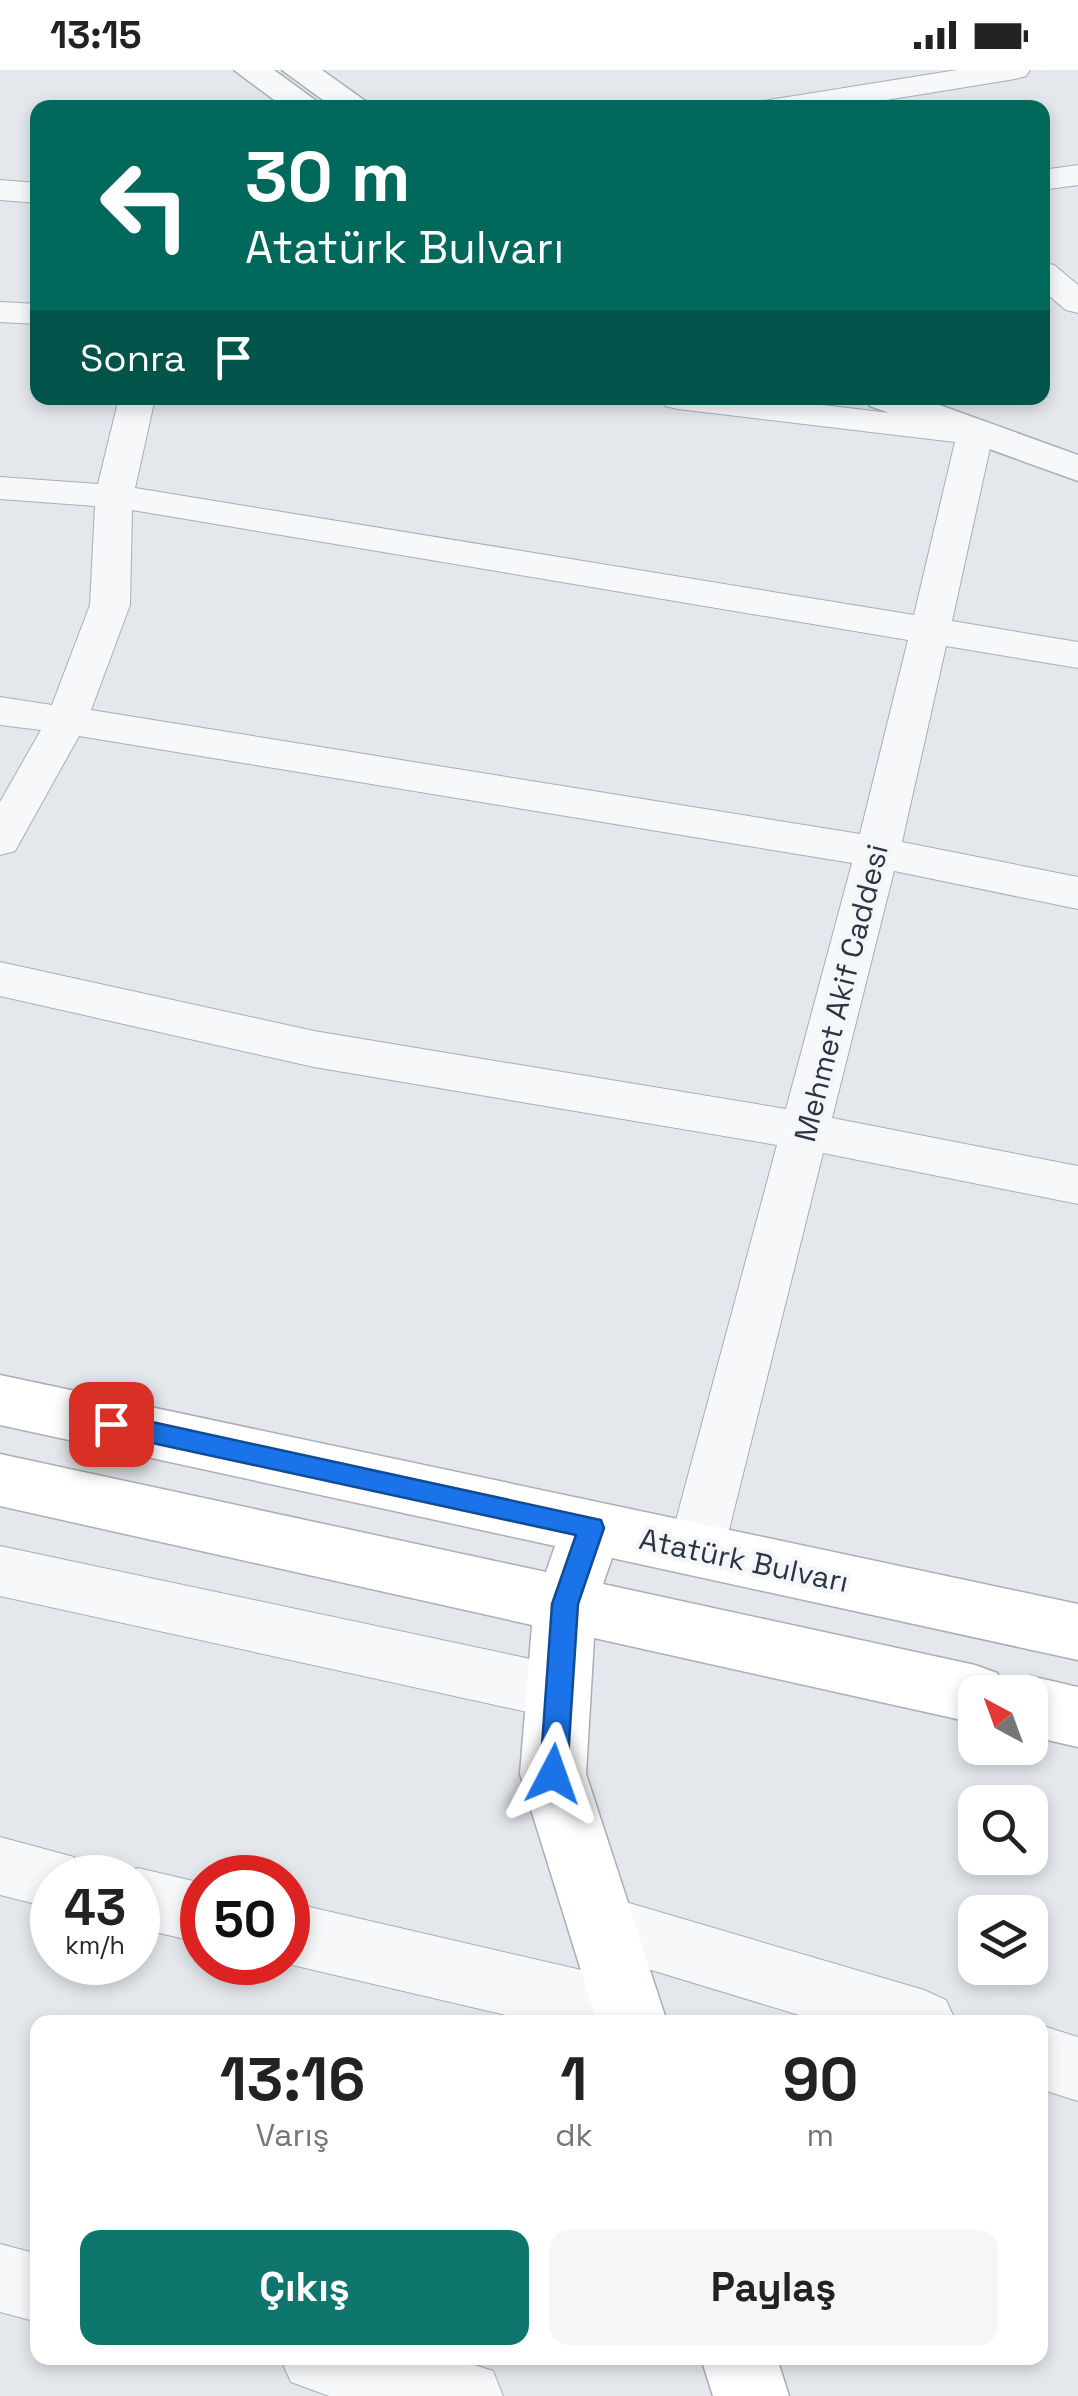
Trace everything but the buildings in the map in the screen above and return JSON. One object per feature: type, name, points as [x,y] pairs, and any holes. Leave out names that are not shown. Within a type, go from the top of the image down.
[{"type":"main road","name":"Atatürk Bulvarı","points":[[0,1400],[1078,1632]]},
{"type":"main road","points":[[0,1480],[958,1690]]},
{"type":"main road","points":[[592,1528],[565,1604],[553,1774],[630,2015]]},
{"type":"main road","points":[[1048,1710],[1078,1717]]},
{"type":"main road","points":[[741,2365],[751,2396]]},
{"type":"street","points":[[250,70],[297,100]]},
{"type":"street","points":[[299,70],[346,100]]},
{"type":"street","points":[[826,100],[1015,70]]},
{"type":"street","points":[[1050,152],[1078,150]]},
{"type":"street","points":[[1050,179],[1078,175]]},
{"type":"street","points":[[0,190],[30,192]]},
{"type":"street","points":[[1050,279],[1078,302]]},
{"type":"street","points":[[0,312],[30,314]]},
{"type":"street","points":[[0,840],[66,720],[110,606],[114,496],[135,405]]},
{"type":"street","points":[[790,405],[967,416],[1078,469]]},
{"type":"street","points":[[916,405],[1078,440]]},
{"type":"street","name":"Mehmet Akif Caddesi","points":[[696,1550],[877,852],[929,633],[967,416]]},
{"type":"street","points":[[0,488],[114,496],[1078,655]]},
{"type":"street","points":[[0,712],[877,852],[1078,893]]},
{"type":"street","points":[[0,979],[314,1049],[805,1130],[1078,1185]]},
{"type":"street","points":[[0,1571],[559,1692]]},
{"type":"street","points":[[0,1866],[30,1873]]},
{"type":"street","points":[[602,1925],[901,2015]]},
{"type":"street","points":[[310,1938],[619,2015]]},
{"type":"street","points":[[1048,2060],[1078,2069]]},
{"type":"street","points":[[0,2278],[30,2286]]},
{"type":"street","points":[[343,2365],[468,2396]]},
{"type":"route","points":[[111,1424],[592,1528],[565,1604],[553,1774]]}]
